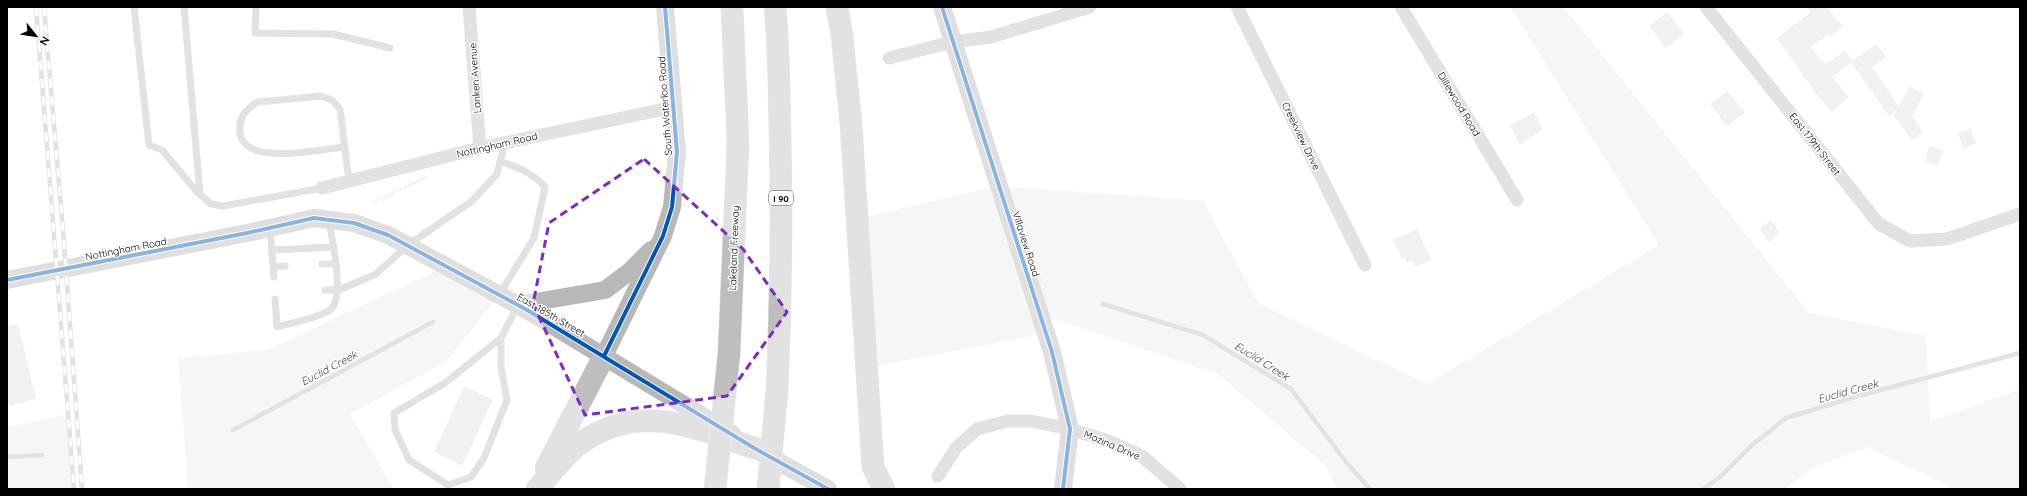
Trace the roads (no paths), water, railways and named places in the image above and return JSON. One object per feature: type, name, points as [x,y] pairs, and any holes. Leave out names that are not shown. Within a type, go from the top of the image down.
[{"type":"highway","name":"Lakeland Freeway","points":[[715,489],[729,354],[738,143],[732,7]]},
{"type":"highway","name":"I 90","points":[[768,489],[777,390],[780,329],[781,170],[778,39],[775,7]]},
{"type":"highway","points":[[837,7],[842,36],[851,124],[873,467],[884,489]]},
{"type":"highway","points":[[536,489],[604,356]]},
{"type":"highway","points":[[536,489],[578,445],[607,428],[633,422],[652,420],[678,422],[754,448]]},
{"type":"street","name":"Lanken Avenue","points":[[469,7],[480,148]]},
{"type":"street","name":"South Waterloo Road","points":[[604,356],[663,236],[672,207],[676,178],[677,152],[665,7]]},
{"type":"street","name":"Villaview Road","points":[[942,7],[1052,352],[1070,429],[1062,488]]},
{"type":"street","points":[[889,58],[952,42],[991,37],[1090,7]]},
{"type":"street","name":"Creekview Drive","points":[[1237,7],[1365,265]]},
{"type":"street","name":"Dillewood Road","points":[[1401,7],[1517,200]]},
{"type":"street","name":"East 179th Street","points":[[1706,7],[1879,224],[1910,242],[1947,239],[2020,214]]},
{"type":"street","name":"Nottingham Road","points":[[322,188],[480,148],[674,107]]},
{"type":"street","name":"East 185th Street","points":[[247,233],[314,218],[354,223],[388,235],[518,305],[754,448],[828,489]]},
{"type":"street","name":"Nottingham Road","points":[[7,280],[247,233]]},
{"type":"street","points":[[518,305],[605,290],[642,261],[663,236]]},
{"type":"street","name":"Mozina Drive","points":[[938,476],[956,448],[977,429],[1008,421],[1031,421],[1070,429],[1108,441],[1142,456],[1180,489]]},
{"type":"lane","points":[[134,7],[149,144],[162,150],[200,194],[211,204],[223,206],[322,188]]},
{"type":"lane","points":[[184,7],[200,194]]},
{"type":"lane","points":[[256,7],[255,33],[333,34],[390,48]]},
{"type":"lane","points":[[345,147],[276,154],[254,151],[248,147],[242,139],[239,130],[240,122],[251,106],[258,102],[320,96],[332,100],[340,109],[345,147],[349,181]]},
{"type":"lane","points":[[325,290],[339,290],[376,274],[408,246],[472,201],[497,174],[505,143]]},
{"type":"lane","points":[[499,295],[534,238],[545,187],[538,179],[526,171],[500,161]]},
{"type":"lane","points":[[275,298],[277,327],[321,314],[332,308],[339,290],[329,220]]},
{"type":"lane","points":[[270,228],[274,277]]},
{"type":"lane","points":[[272,250],[333,247]]},
{"type":"lane","points":[[322,264],[335,264]]},
{"type":"lane","points":[[273,267],[285,266]]},
{"type":"lane","points":[[501,338],[501,366],[507,400],[484,458],[471,478],[448,485],[409,460],[395,430],[394,413],[444,383],[501,338],[518,305]]},
{"type":"waterway","name":"Euclid Creek","points":[[1103,304],[1203,335],[1291,389],[1346,462],[1370,489]]},
{"type":"waterway","name":"Euclid Creek","points":[[233,430],[433,322]]},
{"type":"waterway","name":"Euclid Creek","points":[[1703,489],[1719,478],[1752,445],[1786,418],[1858,396],[2020,353]]},
{"type":"waterway","name":"Euclid Creek","points":[[7,457],[42,455]]},
{"type":"railway","points":[[36,7],[74,489]]},
{"type":"railway","points":[[44,7],[64,243],[82,489]]}]
